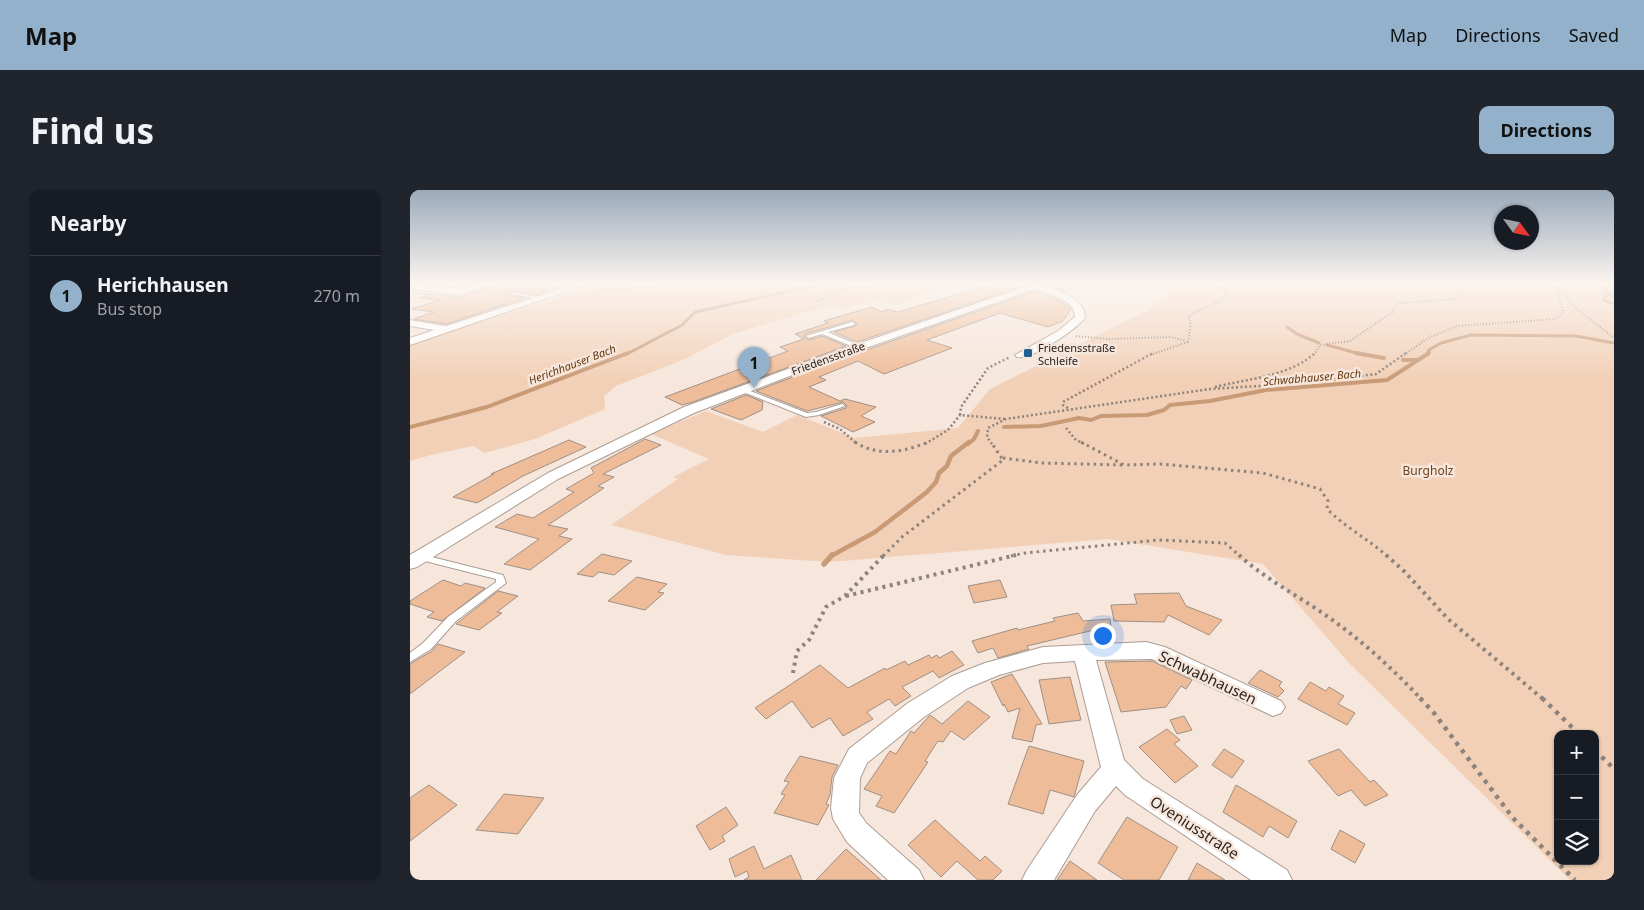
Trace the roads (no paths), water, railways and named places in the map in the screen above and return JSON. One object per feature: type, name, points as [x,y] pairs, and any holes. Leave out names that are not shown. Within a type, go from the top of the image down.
[{"type":"street","points":[[410,342],[489,316]]},
{"type":"street","name":"Friedensstraße","points":[[415,560],[518,496],[588,457],[740,389],[947,316]]},
{"type":"street","name":"Friedensstraße","points":[[1021,355],[1068,328],[1080,316]]},
{"type":"street","points":[[410,323],[448,329]]},
{"type":"street","name":"Schwabhausen","points":[[909,880],[857,833],[846,819],[844,808],[847,778],[858,756],[916,710],[960,682],[993,669],[1043,655],[1146,650],[1157,652],[1273,708]]},
{"type":"street","points":[[1037,880],[1086,802],[1115,769],[1083,654]]},
{"type":"street","name":"Oveniusstraße","points":[[1115,769],[1134,787],[1278,880]]},
{"type":"lane","points":[[809,336],[852,324]]},
{"type":"lane","points":[[822,332],[858,347]]},
{"type":"lane","points":[[740,389],[806,415],[817,414],[842,406]]},
{"type":"lane","points":[[410,658],[428,646],[452,619],[501,583],[500,577],[415,560]]},
{"type":"waterway","name":"Herichhauser Bach","points":[[625,355],[682,325],[691,316]]},
{"type":"waterway","points":[[1287,327],[1297,334],[1319,343]]},
{"type":"waterway","name":"Schwabhauser Bach","points":[[1427,354],[1429,350],[1441,343],[1471,335],[1576,336],[1614,343]]},
{"type":"waterway","points":[[1327,345],[1358,353]]},
{"type":"waterway","name":"Herichhauser Bach","points":[[410,427],[487,407],[628,353]]},
{"type":"waterway","points":[[1358,353],[1384,358]]},
{"type":"waterway","points":[[1358,353],[1364,355]]},
{"type":"waterway","name":"Schwabhauser Bach","points":[[1004,427],[1041,426],[1079,418],[1091,420],[1101,416],[1147,415],[1164,410],[1170,405],[1210,401],[1266,390],[1387,380],[1427,354]]},
{"type":"waterway","points":[[1403,360],[1417,360]]},
{"type":"waterway","name":"Schwabhauser Bach","points":[[968,444],[974,439],[978,431]]},
{"type":"waterway","name":"Schwabhauser Bach","points":[[831,556],[875,532],[927,492],[936,482],[939,473],[947,466],[951,456],[969,442]]},
{"type":"waterway","name":"Schwabhauser Bach","points":[[824,564],[831,556]]},
{"type":"place","name":"Friedensstraße Schleife","points":[[1028,353]]},
{"type":"place","name":"Herichhausen","points":[[754,388]]},
{"type":"park label","name":"Burgholz","points":[[1428,470]]}]
